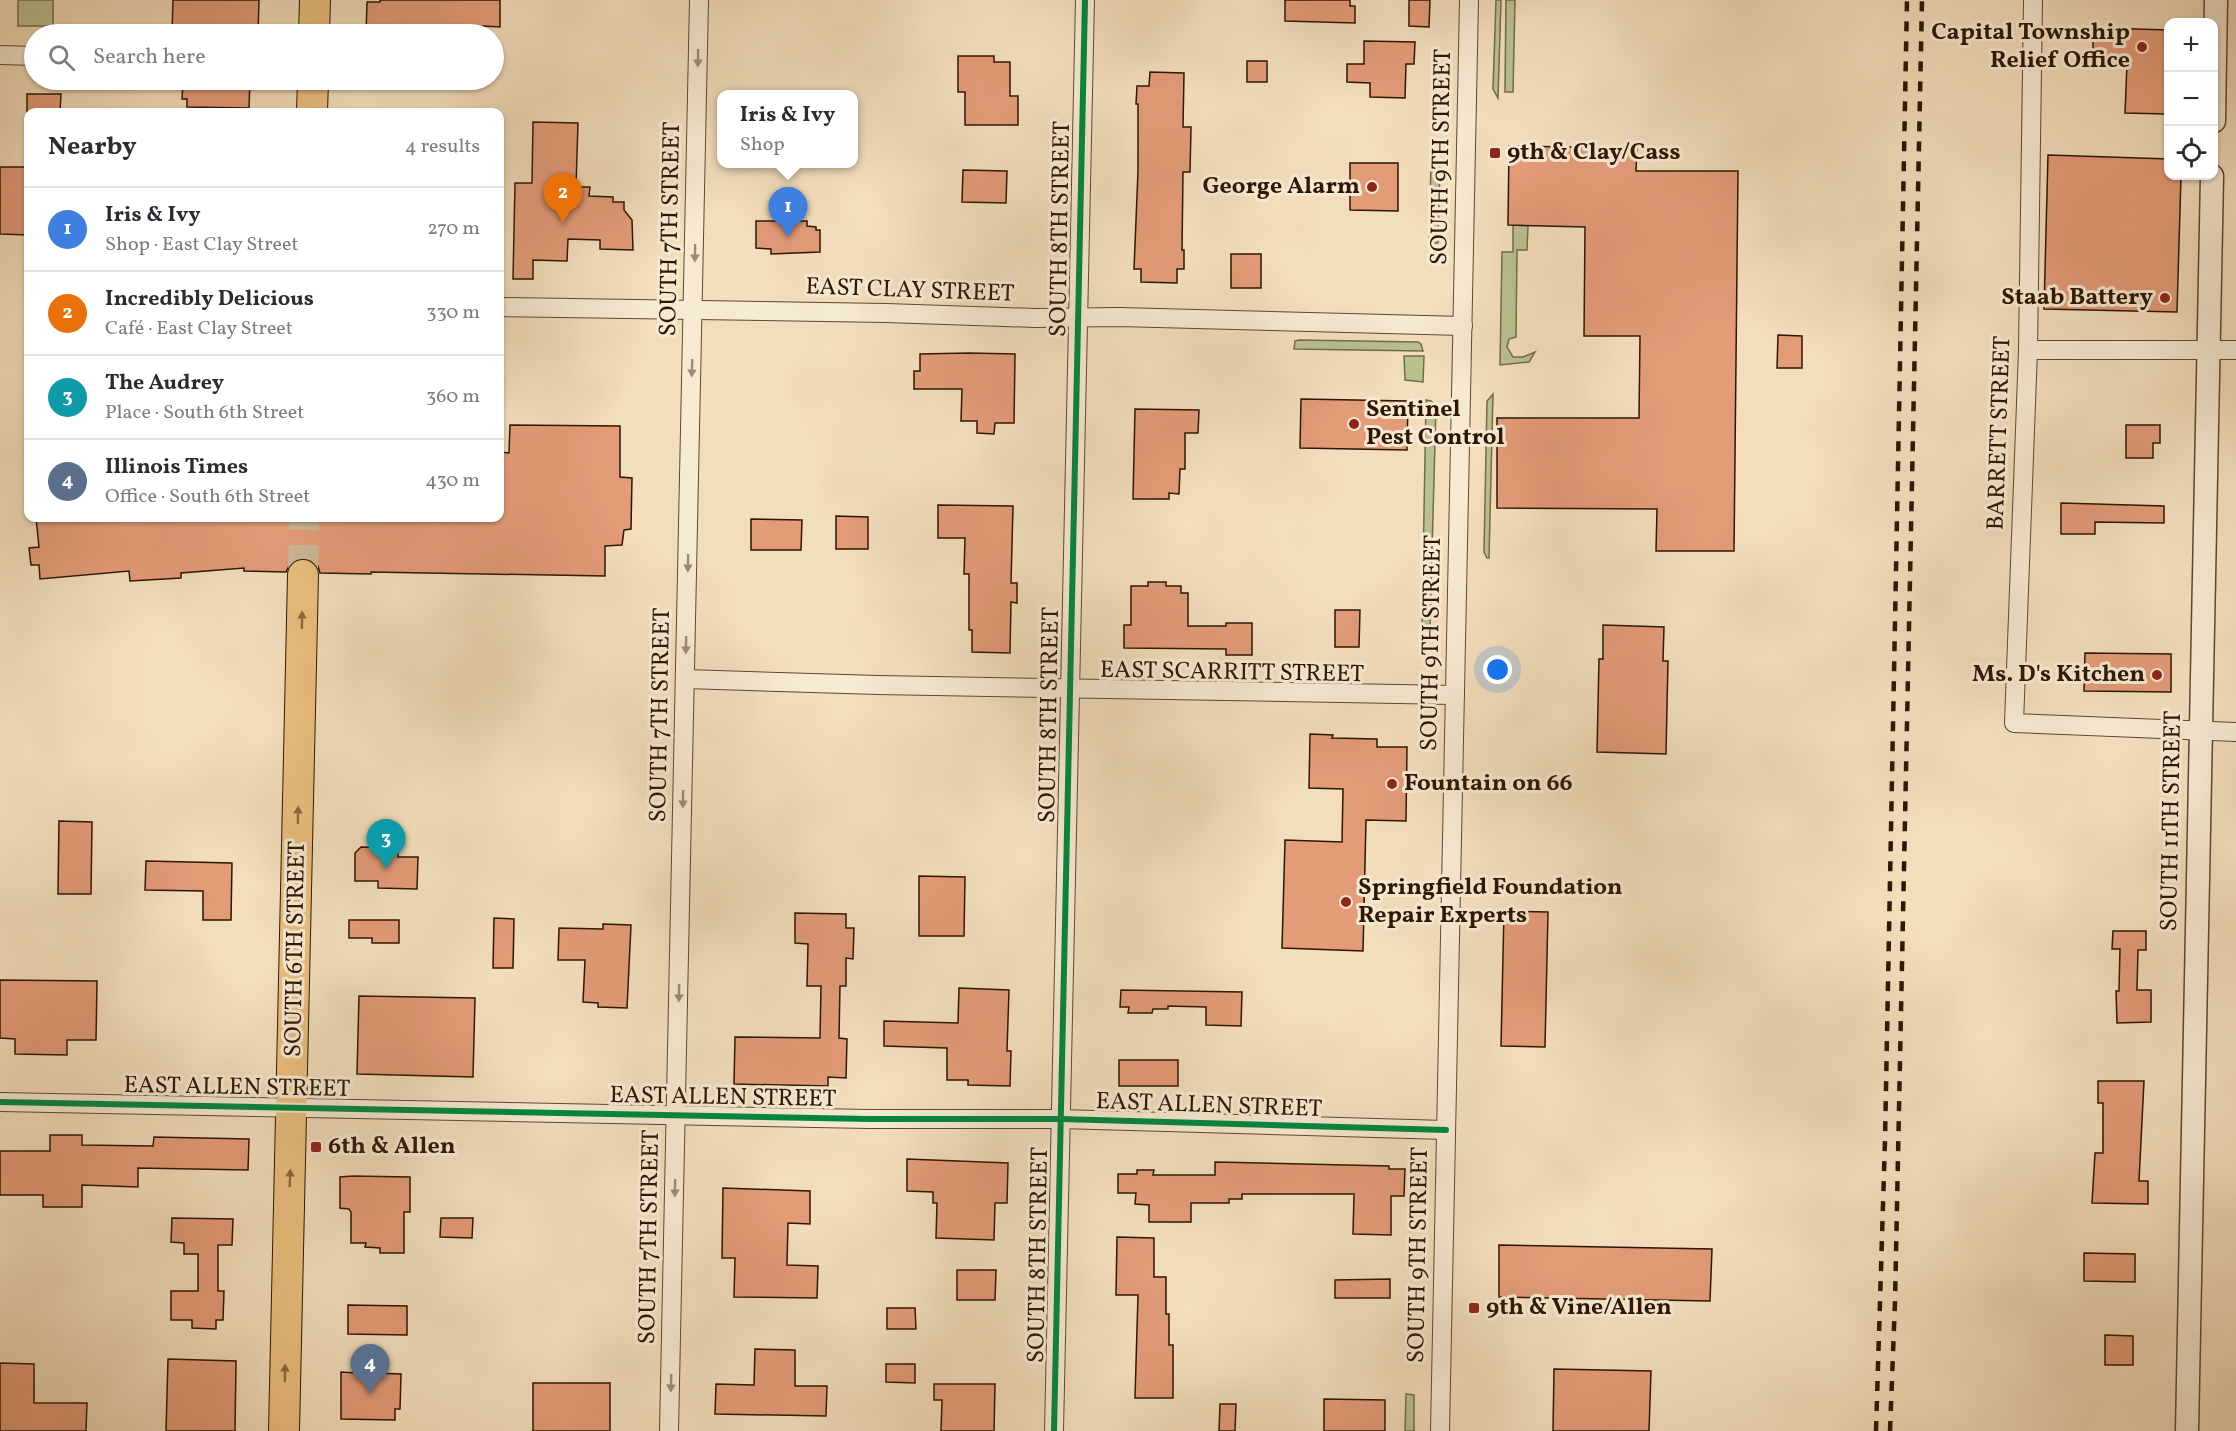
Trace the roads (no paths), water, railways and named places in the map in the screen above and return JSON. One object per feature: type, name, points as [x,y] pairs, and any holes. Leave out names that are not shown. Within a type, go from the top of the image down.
[{"type":"main road","points":[[314,24],[315,0]]},
{"type":"main road","points":[[312,108],[313,90]]},
{"type":"main road","name":"SOUTH 6TH STREET","points":[[284,1431],[303,575]]},
{"type":"street","name":"SOUTH 7TH STREET","points":[[669,1431],[699,0]]},
{"type":"street","name":"SOUTH 8TH STREET","points":[[1054,1431],[1084,0]]},
{"type":"street","name":"SOUTH 9TH STREET","points":[[1440,1431],[1469,0]]},
{"type":"street","name":"BARRETT STREET","points":[[2033,0],[2028,350],[2014,723],[2201,731]]},
{"type":"street","points":[[2215,72],[2216,0]]},
{"type":"street","points":[[0,55],[24,56]]},
{"type":"street","name":"SOUTH 11TH STREET","points":[[2187,1431],[2212,180]]},
{"type":"street","name":"EAST CLAY STREET","points":[[504,307],[1035,318],[1119,316],[1463,326]]},
{"type":"street","points":[[2028,350],[2236,350]]},
{"type":"street","name":"EAST SCARRITT STREET","points":[[685,680],[1455,695]]},
{"type":"street","points":[[2201,731],[2236,732]]},
{"type":"street","name":"EAST ALLEN STREET","points":[[0,1102],[869,1119],[1060,1119],[1446,1131]]},
{"type":"tunnel","points":[[303,575],[304,522]]},
{"type":"railway","points":[[1876,1431],[1885,1140],[1907,0]]},
{"type":"railway","points":[[1890,1431],[1895,1302],[1922,0]]},
{"type":"place","name":"Capital Township Relief Office","points":[[2142,47]]},
{"type":"place","name":"9th & Clay/Cass","points":[[1495,153]]},
{"type":"place","name":"George Alarm","points":[[1372,187]]},
{"type":"place","name":"Incredibly Delicious","points":[[563,223]]},
{"type":"place","name":"Iris & Ivy","points":[[788,237]]},
{"type":"place","name":"Staab Battery","points":[[2165,298]]},
{"type":"place","name":"Sentinel Pest Control","points":[[1354,424]]},
{"type":"place","name":"Ms. D's Kitchen","points":[[2157,675]]},
{"type":"place","name":"Fountain on 66","points":[[1392,784]]},
{"type":"place","name":"The Audrey","points":[[386,869]]},
{"type":"place","name":"Springfield Foundation Repair Experts","points":[[1346,902]]},
{"type":"place","name":"6th & Allen","points":[[316,1147]]},
{"type":"place","name":"9th & Vine/Allen","points":[[1474,1308]]},
{"type":"place","name":"Illinois Times","points":[[370,1394]]}]
